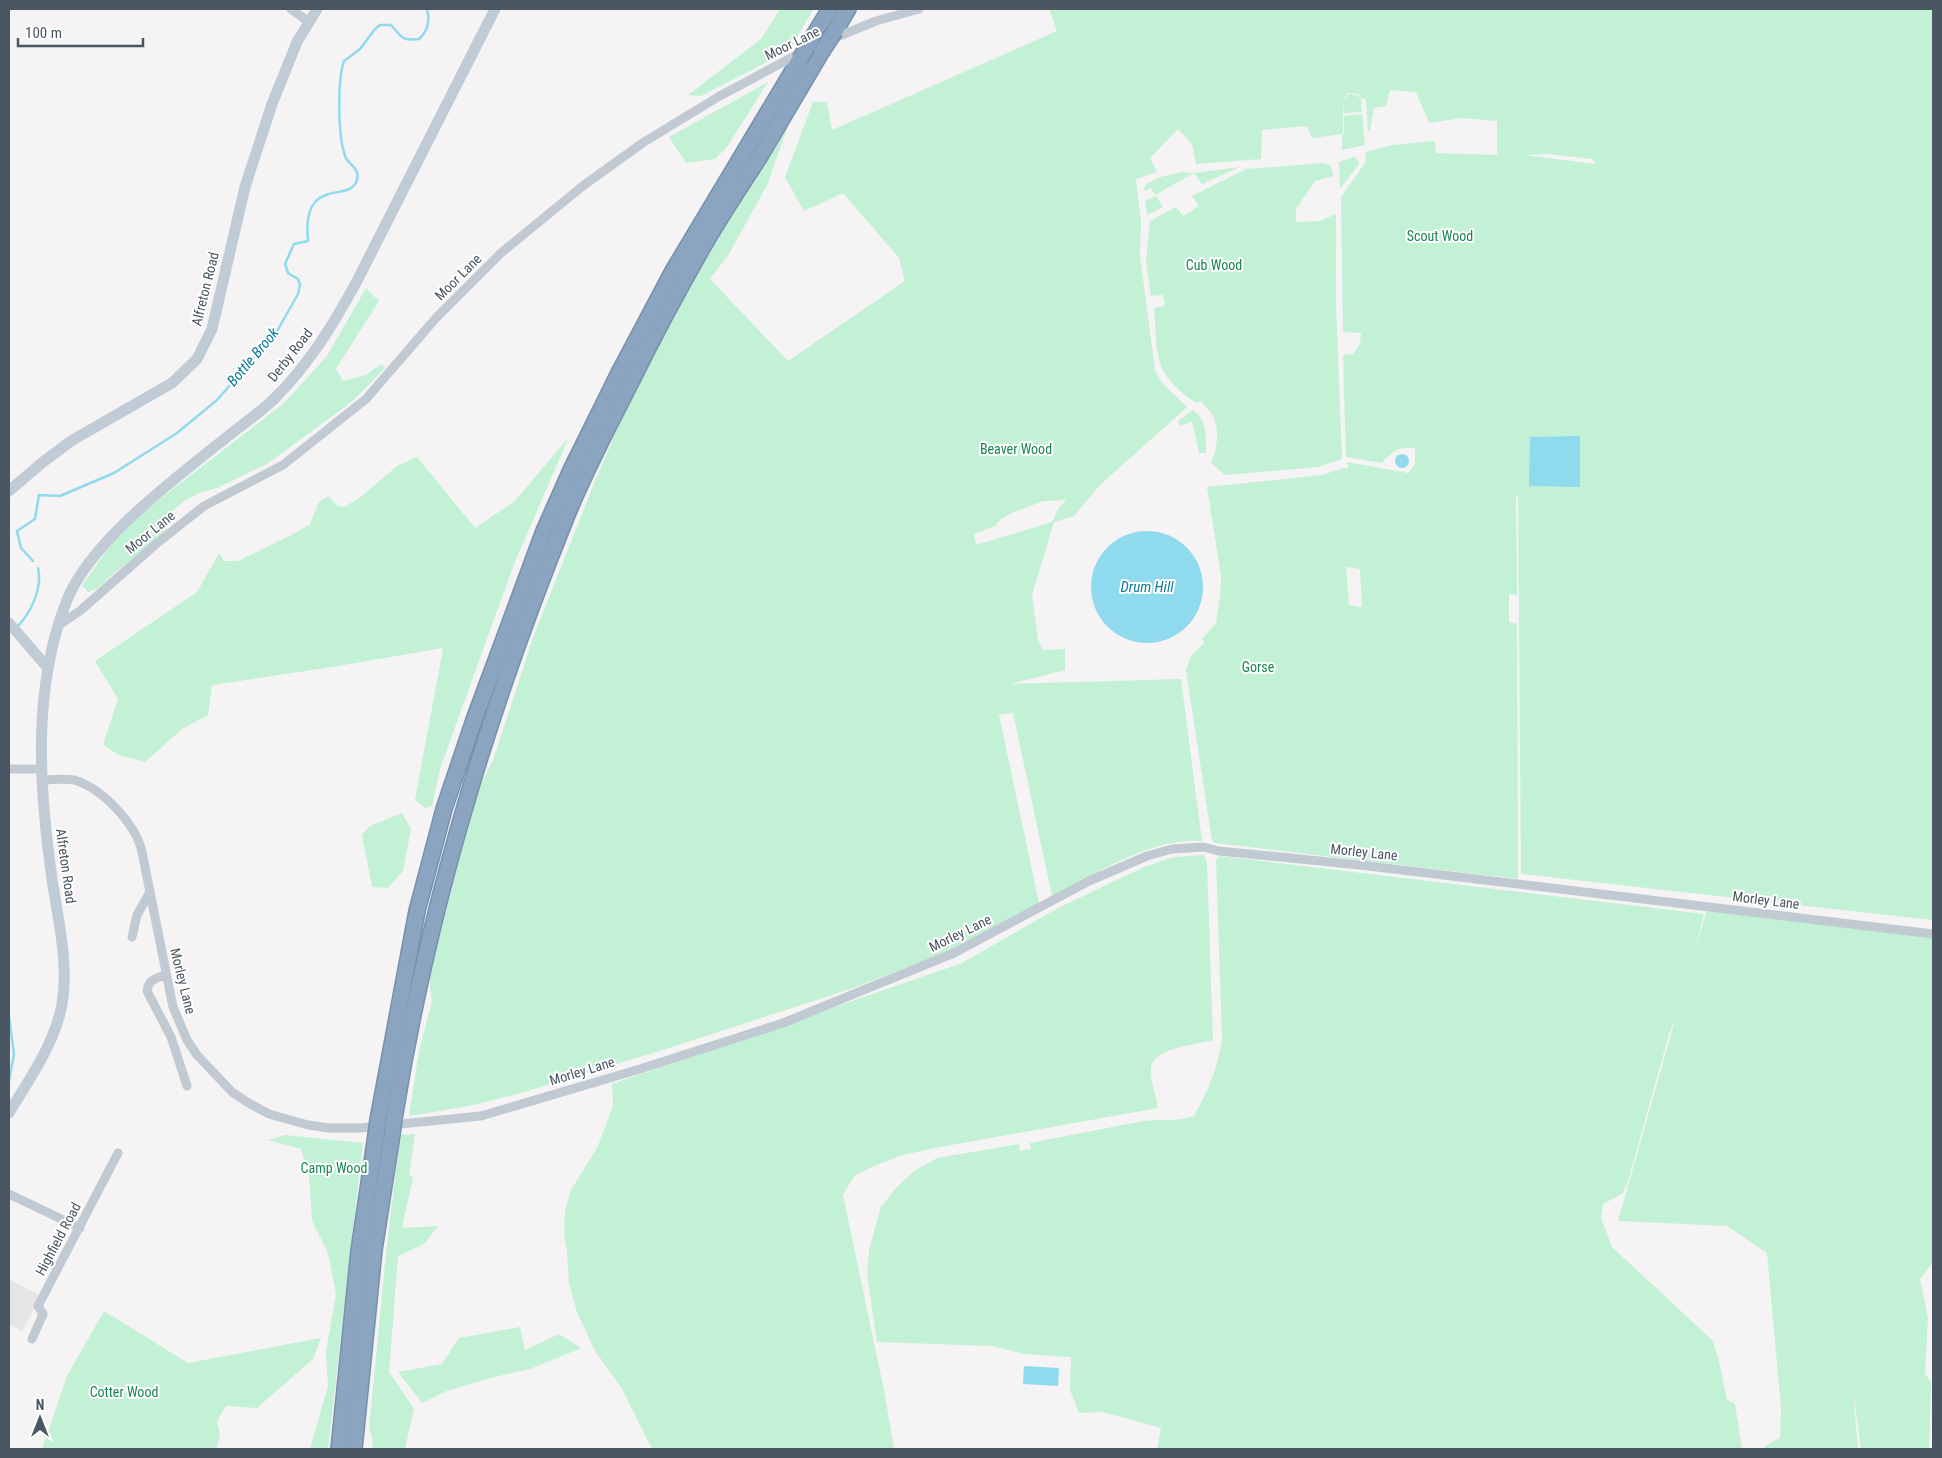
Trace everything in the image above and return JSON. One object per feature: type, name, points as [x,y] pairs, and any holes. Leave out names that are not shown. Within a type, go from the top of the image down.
[{"type":"highway","points":[[354,1449],[373,1258],[402,1067],[439,899],[463,808],[489,726],[568,513],[630,383],[702,248],[775,132],[817,46],[830,9]]},
{"type":"highway","points":[[339,1449],[359,1251],[377,1127],[417,911],[444,809],[474,720],[544,531],[572,468],[619,373],[673,271],[800,59],[835,31],[848,9]]},
{"type":"main road","name":"Alfreton Road","points":[[9,492],[43,462],[71,441],[172,383],[197,358],[212,329],[245,187],[270,112],[297,42],[317,9]]},
{"type":"main road","name":"Derby Road","points":[[47,667],[67,600],[78,578],[108,540],[167,487],[274,399],[318,347],[354,286],[495,9]]},
{"type":"main road","points":[[9,623],[47,667]]},
{"type":"main road","name":"Alfreton Road","points":[[9,1113],[52,1036],[61,1010],[64,984],[63,962],[45,826],[42,774],[43,710],[47,667]]},
{"type":"street","points":[[291,9],[309,22]]},
{"type":"street","name":"Moor Lane","points":[[59,626],[81,610],[156,544],[204,506],[283,464],[366,399],[436,318],[501,253],[584,185],[644,142],[718,97],[785,61],[845,33],[919,9]]},
{"type":"street","name":"Morley Lane","points":[[9,769],[72,780],[86,785],[102,796],[126,819],[140,843],[173,1007],[188,1040],[210,1070],[232,1092],[264,1111],[294,1122],[329,1128],[360,1128],[481,1116],[783,1023],[954,953],[1089,881],[1146,856],[1172,849],[1211,848],[1218,851],[1360,865],[1933,934]]},
{"type":"street","points":[[132,937],[137,915],[150,892]]},
{"type":"street","points":[[166,975],[151,980],[147,991],[171,1037],[187,1086]]},
{"type":"street","name":"Highfield Road","points":[[32,1339],[43,1314],[38,1306],[118,1153]]},
{"type":"street","points":[[9,1194],[80,1228]]},
{"type":"shaded area","points":[[9,1279],[41,1296],[22,1331],[9,1324]]},
{"type":"green space","points":[[780,9],[813,9],[790,50],[701,96],[688,95],[761,39]]},
{"type":"green space","points":[[1049,9],[1933,9],[1933,920],[1521,874],[1518,496],[1475,488],[1516,496],[1517,595],[1509,594],[1509,622],[1517,624],[1518,879],[1215,843],[1212,841],[1186,670],[1191,656],[1205,642],[1202,639],[1216,623],[1220,596],[1221,576],[1207,487],[1322,475],[1349,468],[1347,462],[1408,473],[1415,464],[1415,449],[1405,448],[1396,450],[1382,463],[1346,457],[1343,355],[1353,354],[1360,344],[1361,333],[1343,332],[1341,197],[1365,163],[1366,152],[1392,145],[1435,141],[1436,153],[1497,155],[1497,121],[1462,118],[1429,123],[1416,92],[1390,90],[1386,106],[1374,108],[1370,131],[1368,131],[1366,99],[1361,98],[1358,94],[1348,93],[1343,98],[1343,134],[1312,138],[1307,126],[1262,130],[1261,159],[1196,164],[1192,144],[1178,129],[1150,158],[1157,172],[1136,179],[1141,221],[1140,256],[1155,370],[1162,383],[1187,407],[1100,485],[1074,516],[1054,522],[1032,595],[1038,640],[1043,650],[1065,649],[1065,670],[1010,684],[1181,679],[1202,841],[1183,841],[1144,851],[1105,868],[1052,896],[1013,713],[999,715],[1039,903],[963,946],[853,988],[666,1049],[521,1093],[469,1106],[409,1116],[419,1051],[432,1001],[429,978],[476,794],[493,760],[534,635],[595,481],[640,377],[697,267],[788,120],[788,126],[767,185],[729,254],[710,279],[788,361],[905,281],[899,258],[843,193],[804,211],[785,177],[813,102],[827,102],[832,130],[1057,31]],"holes":[[[1548,154],[1592,159],[1596,164],[1523,155]],[[1066,500],[1058,509],[1052,522],[976,545],[974,534],[995,526],[1001,519],[1012,513],[1043,501]],[[1346,567],[1360,569],[1362,607],[1349,605]]]},
{"type":"green space","points":[[768,82],[727,147],[715,159],[686,163],[669,137]]},
{"type":"green space","points":[[1349,94],[1357,95],[1361,99],[1362,112],[1344,113],[1343,99]]},
{"type":"green space","points":[[1362,114],[1365,145],[1342,150],[1344,116]]},
{"type":"green space","points":[[1353,157],[1358,159],[1359,164],[1340,189],[1339,162]]},
{"type":"green space","name":"Cub Wood","points":[[1323,163],[1330,165],[1334,176],[1315,181],[1296,209],[1296,222],[1320,221],[1336,214],[1336,305],[1342,459],[1319,467],[1225,475],[1211,463],[1215,452],[1217,434],[1212,414],[1201,401],[1197,403],[1175,386],[1162,369],[1158,357],[1154,308],[1165,306],[1163,295],[1151,296],[1146,261],[1150,221],[1176,207],[1183,216],[1199,206],[1192,196],[1246,169]]},
{"type":"green space","points":[[1240,167],[1202,184],[1194,173]]},
{"type":"green space","points":[[1182,172],[1194,173],[1155,195],[1151,188],[1143,191],[1146,184],[1160,177]]},
{"type":"green space","points":[[1156,196],[1163,207],[1147,215],[1145,201]]},
{"type":"green space","points":[[366,288],[379,301],[336,369],[343,381],[366,375],[381,364],[385,368],[354,400],[267,464],[217,488],[201,492],[184,501],[168,515],[166,530],[156,540],[97,589],[88,592],[82,586],[115,538],[151,506],[284,403],[327,356]]},
{"type":"green space","points":[[1193,410],[1198,414],[1203,424],[1206,435],[1206,453],[1199,453],[1192,421],[1180,426],[1178,421]]},
{"type":"green space","points":[[569,437],[514,564],[440,769],[432,806],[426,808],[415,800],[443,648],[212,685],[208,715],[182,729],[145,762],[119,755],[103,745],[118,699],[95,661],[197,592],[219,553],[224,561],[238,561],[310,524],[319,502],[328,496],[338,506],[344,507],[358,499],[397,466],[417,457],[475,528],[515,501]]},
{"type":"green space","points":[[402,813],[411,829],[403,871],[388,888],[372,887],[362,835],[370,826]]},
{"type":"green space","points":[[1204,855],[1207,862],[1213,1040],[1167,1051],[1159,1055],[1154,1061],[1151,1068],[1151,1078],[1158,1108],[903,1155],[854,1176],[843,1195],[885,1395],[894,1449],[652,1449],[621,1387],[595,1351],[577,1312],[569,1284],[564,1235],[565,1210],[571,1190],[598,1146],[607,1122],[613,1105],[612,1084],[962,963],[1058,908],[1144,867],[1173,857]]},
{"type":"green space","points":[[1219,856],[1704,914],[1695,951],[1707,909],[1933,937],[1933,1262],[1920,1279],[1928,1318],[1925,1373],[1931,1383],[1929,1449],[1861,1449],[1853,1389],[1858,1449],[1765,1449],[1765,1446],[1780,1438],[1781,1408],[1767,1253],[1727,1226],[1618,1221],[1676,1017],[1669,1034],[1627,1185],[1622,1194],[1603,1204],[1601,1218],[1612,1247],[1713,1341],[1727,1400],[1735,1404],[1742,1449],[1157,1449],[1161,1428],[1103,1412],[1079,1413],[1070,1390],[1071,1357],[1024,1354],[992,1346],[877,1342],[867,1274],[869,1250],[881,1207],[896,1188],[913,1172],[937,1158],[1019,1144],[1020,1151],[1031,1149],[1030,1143],[1143,1121],[1175,1120],[1194,1116],[1212,1079],[1222,1039],[1216,860]]},
{"type":"green space","points":[[415,1134],[409,1175],[413,1177],[402,1228],[438,1226],[424,1244],[398,1256],[389,1372],[414,1409],[405,1449],[372,1449],[373,1440],[369,1428],[400,1135]]},
{"type":"green space","name":"Camp Wood","points":[[285,1135],[363,1143],[328,1449],[310,1449],[328,1386],[326,1352],[336,1294],[328,1253],[312,1221],[309,1176],[301,1149],[268,1140]]},
{"type":"green space","name":"Cotter Wood","points":[[104,1311],[188,1363],[321,1338],[313,1359],[257,1408],[226,1406],[217,1421],[220,1435],[216,1449],[42,1449],[67,1376]]},
{"type":"green space","points":[[520,1327],[525,1350],[559,1334],[581,1348],[530,1369],[490,1378],[447,1391],[422,1403],[398,1372],[442,1364],[459,1338]]},
{"type":"water","points":[[1580,436],[1580,487],[1529,486],[1530,437]]},
{"type":"water","points":[[1402,454],[1407,456],[1409,461],[1407,466],[1402,468],[1397,466],[1395,461],[1397,456]]},
{"type":"water","name":"Drum Hill","points":[[1147,531],[1168,535],[1187,547],[1199,566],[1203,587],[1199,608],[1187,627],[1168,639],[1147,643],[1126,639],[1107,627],[1095,608],[1091,587],[1095,566],[1107,547],[1126,535]]},
{"type":"water","points":[[1024,1366],[1059,1368],[1058,1386],[1023,1384]]},
{"type":"waterway","name":"Bottle Brook","points":[[33,561],[21,548],[17,531],[35,519],[39,495],[60,496],[114,473],[177,433],[217,400],[276,333],[298,294],[300,285],[298,279],[288,273],[285,264],[294,244],[308,241],[308,220],[312,206],[319,198],[353,186],[357,179],[357,172],[346,159],[341,135],[339,95],[344,61],[360,49],[380,25],[391,25],[405,39],[419,39],[427,25],[427,9]]},
{"type":"waterway","name":"Bottle Brook","points":[[17,627],[27,615],[35,599],[39,583],[38,568]]},
{"type":"waterway","name":"Bottle Brook","points":[[9,1017],[14,1054],[9,1081]]},
{"type":"park label","name":"Scout Wood","points":[[1440,236]]},
{"type":"park label","name":"Beaver Wood","points":[[1016,449]]},
{"type":"park label","name":"Gorse","points":[[1258,667]]}]
